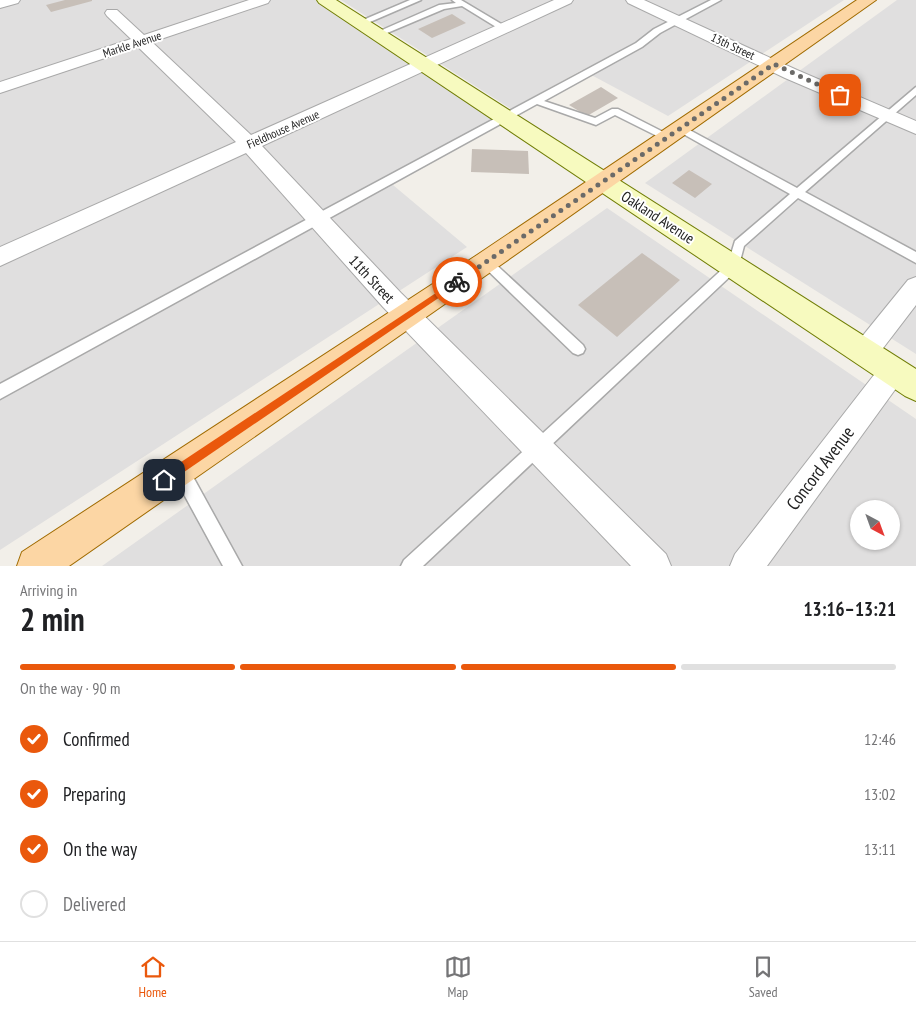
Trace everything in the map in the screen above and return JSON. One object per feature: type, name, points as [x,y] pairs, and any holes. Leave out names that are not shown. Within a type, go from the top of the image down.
[{"type":"main road","points":[[36,566],[604,182],[868,0]]},
{"type":"street","points":[[0,4],[14,0]]},
{"type":"street","name":"Markle Avenue","points":[[0,88],[263,0]]},
{"type":"street","name":"Oakland Avenue","points":[[325,0],[905,378]]},
{"type":"street","name":"Fieldhouse Avenue","points":[[0,257],[566,0]]},
{"type":"street","name":"13th Street","points":[[633,0],[916,128]]},
{"type":"street","name":"11th Street","points":[[112,13],[249,144],[406,316],[654,566]]},
{"type":"street","points":[[865,352],[916,287]]},
{"type":"street","name":"Concord Avenue","points":[[747,566],[905,378]]},
{"type":"lane","points":[[369,28],[417,0]]},
{"type":"lane","points":[[0,392],[506,118],[639,44],[657,31],[717,0]]},
{"type":"lane","points":[[369,28],[459,2],[504,28]]},
{"type":"lane","points":[[410,566],[734,266],[739,244],[916,90]]},
{"type":"lane","points":[[537,101],[556,110],[596,122],[615,111],[674,133],[798,193],[916,258]]},
{"type":"lane","points":[[486,262],[578,349]]},
{"type":"lane","points":[[180,469],[233,566]]},
{"type":"shaded area","points":[[0,0],[316,0],[501,124],[393,185],[467,247],[0,550]]},
{"type":"shaded area","points":[[341,0],[844,0],[668,116],[582,70],[511,109]]},
{"type":"shaded area","points":[[897,0],[916,0],[916,354],[645,183]]},
{"type":"shaded area","points":[[607,208],[916,419],[916,566],[102,566]]},
{"type":"building","points":[[65,0],[92,1],[51,12],[46,5]]},
{"type":"building","points":[[452,14],[466,23],[432,38],[418,29]]},
{"type":"building","points":[[601,87],[618,98],[587,116],[569,105]]},
{"type":"building","points":[[472,149],[528,151],[529,174],[471,172]]},
{"type":"building","points":[[689,170],[712,184],[695,198],[672,183]]},
{"type":"building","points":[[642,253],[680,280],[617,337],[578,305]]},
{"type":"way so far","points":[[457,282],[774,64],[791,74],[840,95]]},
{"type":"route","points":[[164,480],[457,282]]}]
